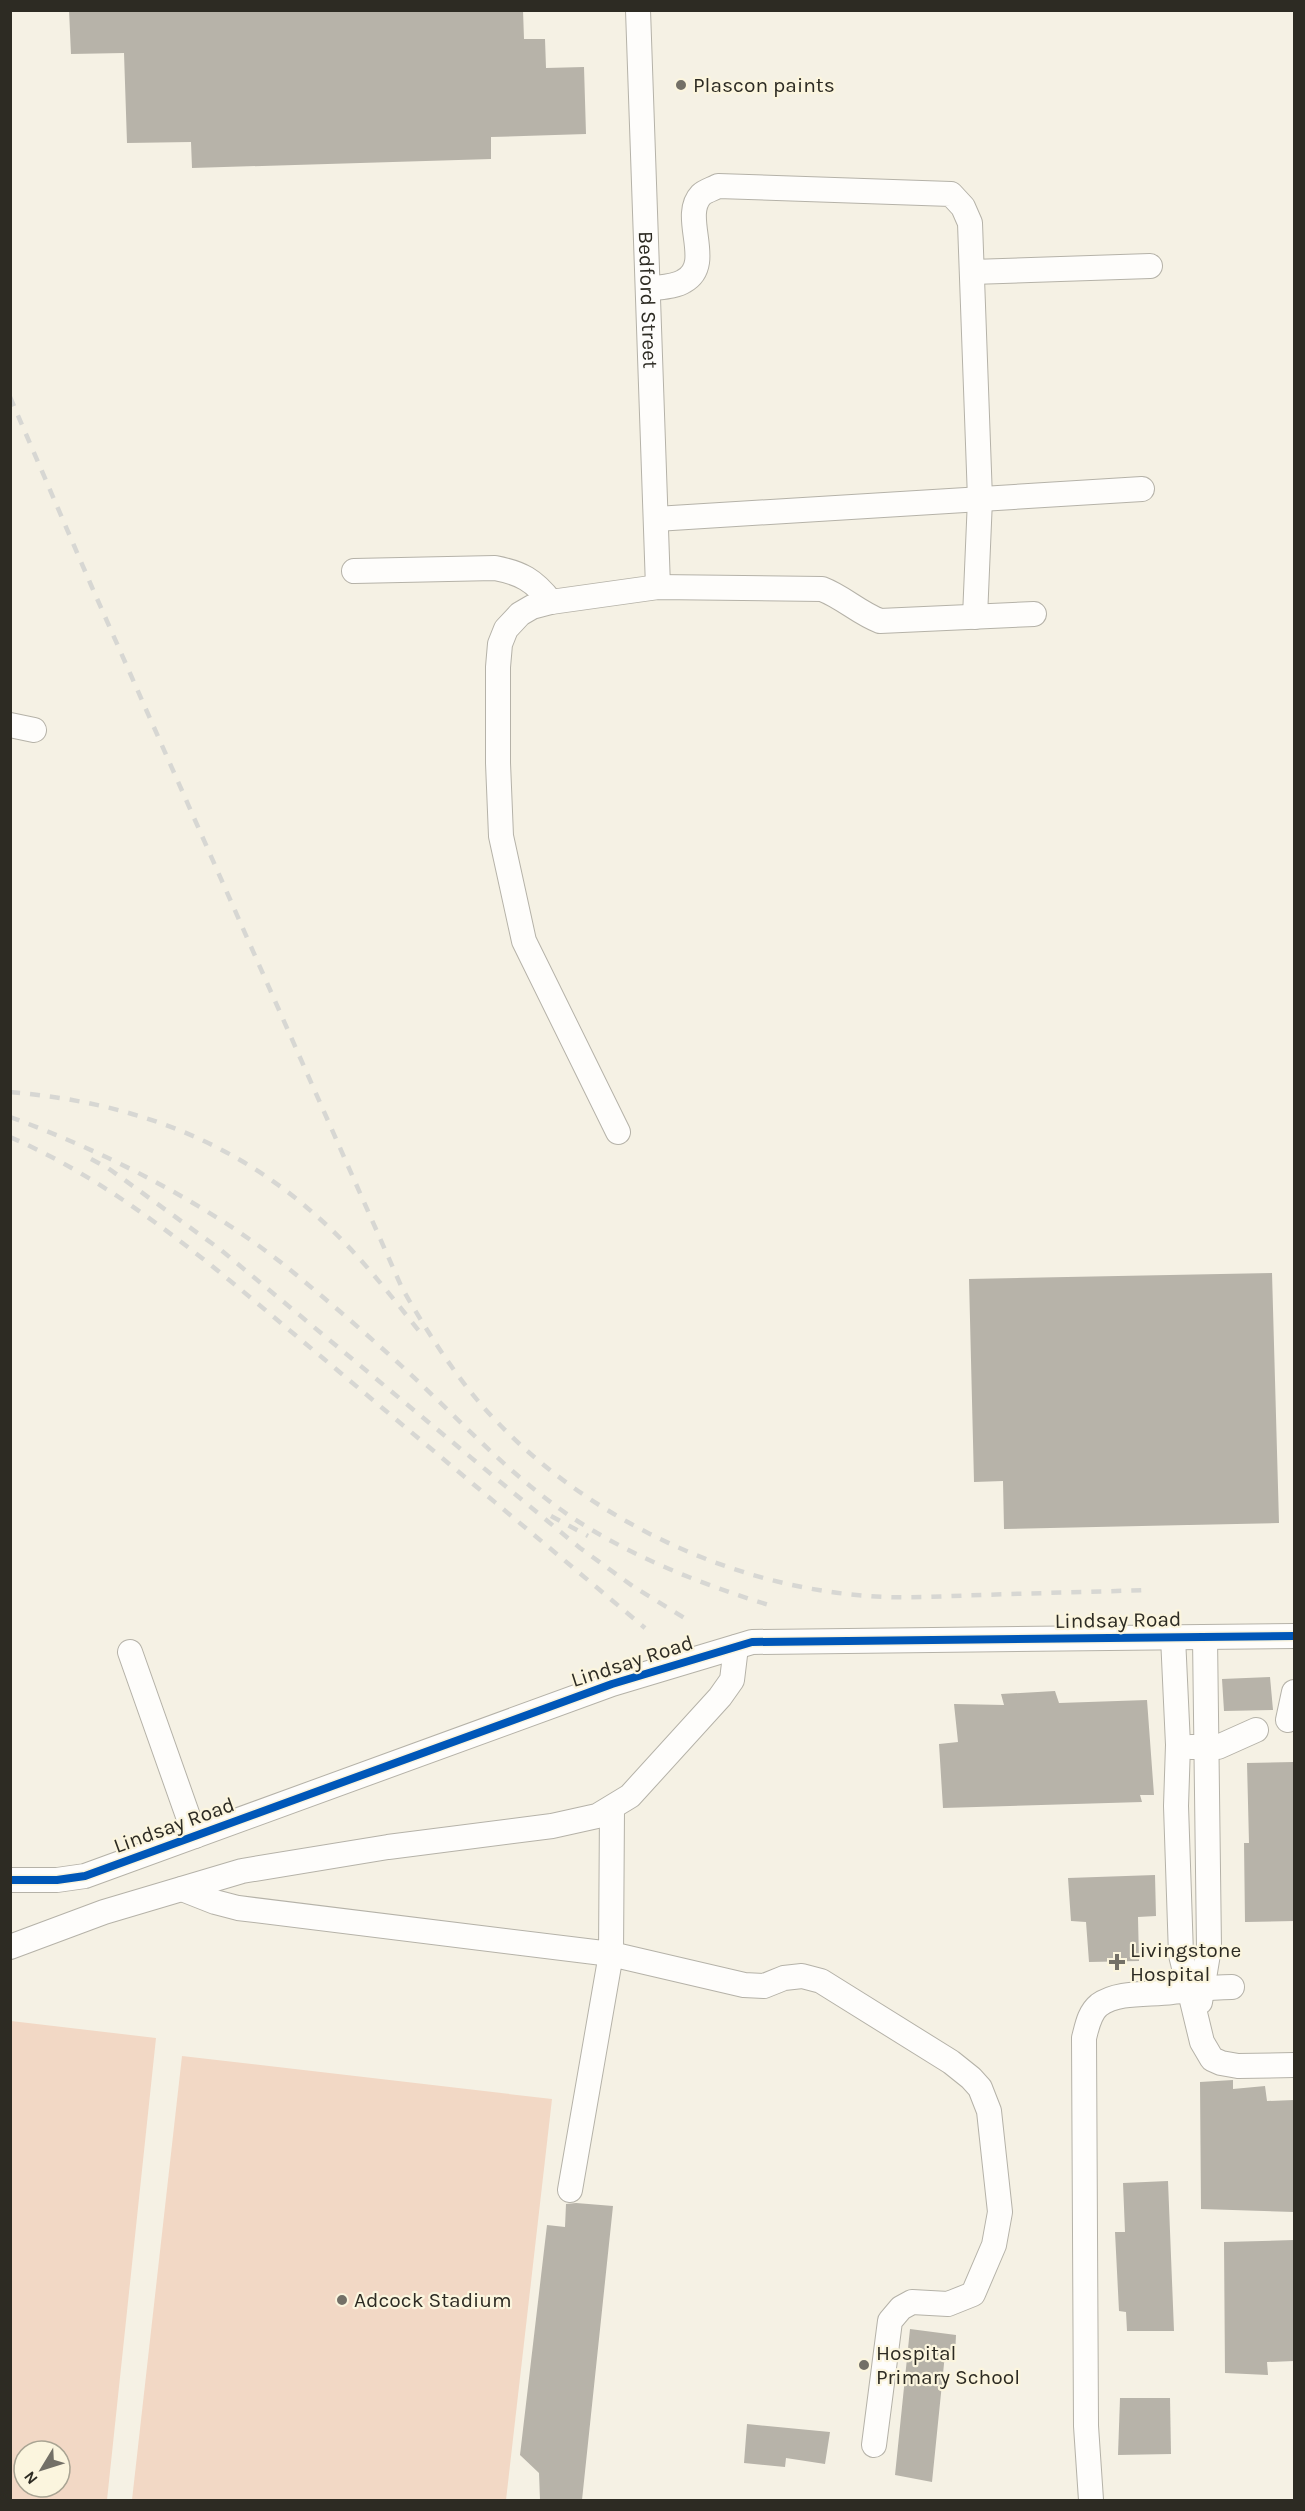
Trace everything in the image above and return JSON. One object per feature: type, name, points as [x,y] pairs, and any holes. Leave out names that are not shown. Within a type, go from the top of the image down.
[{"type":"street","name":"Bedford Street","points":[[638,10],[658,587]]},
{"type":"street","points":[[648,289],[683,282],[694,274],[697,264],[695,204],[702,193],[718,186],[951,194],[963,207],[970,223],[980,499],[975,617]]},
{"type":"street","points":[[972,272],[1150,266]]},
{"type":"street","points":[[656,519],[1142,489]]},
{"type":"street","points":[[354,571],[495,568],[518,573],[540,588],[551,602]]},
{"type":"street","points":[[618,1132],[524,941],[501,836],[498,667],[500,644],[506,629],[520,614],[532,607],[551,602],[658,587],[822,589],[835,594],[865,615],[880,621],[1034,615]]},
{"type":"street","points":[[10,725],[34,730]]},
{"type":"street","name":"Lindsay Road","points":[[10,1880],[57,1880],[85,1876],[612,1684],[752,1642],[1294,1636]]},
{"type":"street","points":[[1173,1637],[1178,1745],[1176,1806],[1181,1955],[1196,1988]]},
{"type":"street","points":[[1204,1637],[1209,1948],[1196,1988],[1196,2022],[1206,2052],[1212,2059],[1221,2063],[1238,2066],[1294,2065]]},
{"type":"street","points":[[10,1947],[104,1912],[242,1871],[388,1847],[575,1822],[612,1809],[630,1796],[720,1696],[732,1680],[736,1647]]},
{"type":"street","points":[[130,1652],[195,1836]]},
{"type":"street","points":[[1288,1720],[1294,1692]]},
{"type":"street","points":[[1178,1745],[1206,1748],[1227,1745],[1256,1730]]},
{"type":"street","points":[[570,2190],[611,1954],[612,1809]]},
{"type":"street","points":[[182,1888],[215,1902],[238,1908],[611,1954],[744,1985],[764,1986],[784,1978],[802,1976],[821,1981],[951,2062],[971,2078],[980,2088],[989,2111],[1000,2212],[994,2245],[973,2294],[948,2304],[912,2302],[901,2308],[890,2321],[874,2445]]},
{"type":"street","points":[[1091,2500],[1086,2426],[1084,2038],[1092,2014],[1106,2001],[1123,1996],[1196,1988],[1232,1987]]},
{"type":"shaded area","points":[[11,2021],[156,2038],[107,2500],[11,2500]]},
{"type":"shaded area","name":"Adcock Stadium","points":[[182,2056],[552,2099],[506,2500],[132,2500]]},
{"type":"building","points":[[69,10],[523,10],[524,39],[545,39],[546,68],[584,67],[586,134],[491,137],[491,159],[192,168],[191,142],[127,143],[124,53],[71,54]]},
{"type":"building","points":[[1272,1273],[1279,1523],[1004,1529],[1003,1481],[974,1482],[969,1279]]},
{"type":"building","points":[[1270,1677],[1273,1710],[1224,1711],[1222,1679]]},
{"type":"building","points":[[1055,1691],[1059,1703],[1147,1700],[1154,1795],[1140,1795],[1142,1802],[943,1808],[939,1744],[958,1742],[954,1704],[1004,1705],[1001,1694]]},
{"type":"building","points":[[1294,1762],[1294,1921],[1245,1922],[1244,1843],[1249,1843],[1247,1763]]},
{"type":"building","points":[[1155,1875],[1156,1916],[1138,1917],[1139,1961],[1089,1962],[1086,1922],[1071,1921],[1068,1878]]},
{"type":"building","points":[[1233,2080],[1233,2089],[1265,2086],[1267,2101],[1294,2100],[1294,2212],[1201,2209],[1200,2082]]},
{"type":"building","points":[[1168,2181],[1174,2331],[1127,2331],[1126,2312],[1119,2311],[1115,2232],[1125,2232],[1123,2183]]},
{"type":"building","points":[[566,2204],[613,2206],[582,2500],[540,2500],[539,2473],[520,2455],[547,2225],[565,2227]]},
{"type":"building","points":[[1294,2240],[1294,2361],[1267,2362],[1268,2375],[1225,2373],[1224,2242]]},
{"type":"building","points":[[910,2329],[956,2335],[955,2356],[945,2354],[932,2482],[895,2475]]},
{"type":"building","points":[[1120,2398],[1170,2398],[1171,2454],[1118,2455]]},
{"type":"building","points":[[747,2424],[830,2432],[825,2464],[786,2458],[785,2467],[744,2463]]},
{"type":"railway","points":[[10,397],[402,1288],[460,1378],[507,1432],[550,1470],[598,1504],[648,1533],[702,1557],[757,1576],[813,1589],[883,1597],[1145,1590]]},
{"type":"railway","points":[[10,1092],[54,1097],[136,1115],[176,1129],[251,1166],[286,1191],[334,1232],[372,1273],[419,1331]]},
{"type":"railway","points":[[10,1117],[119,1163],[190,1201],[257,1245],[288,1268],[377,1344],[532,1488],[579,1522],[649,1560],[772,1606]]},
{"type":"railway","points":[[10,1137],[54,1158],[95,1182],[175,1237],[250,1297],[645,1628]]},
{"type":"railway","points":[[91,1159],[108,1168],[221,1250],[580,1548],[634,1587],[691,1622]]},
{"type":"railway","points":[[551,1516],[588,1536]]},
{"type":"cycle path","points":[[10,1880],[57,1880],[85,1876],[612,1684],[752,1642],[1294,1636]]},
{"type":"place","name":"Plascon paints","points":[[681,85]]},
{"type":"place","name":"Livingstone Hospital","points":[[1117,1962]]},
{"type":"place","name":"Adcock Stadium","points":[[342,2300]]},
{"type":"place","name":"Hospital Primary School","points":[[864,2365]]}]
